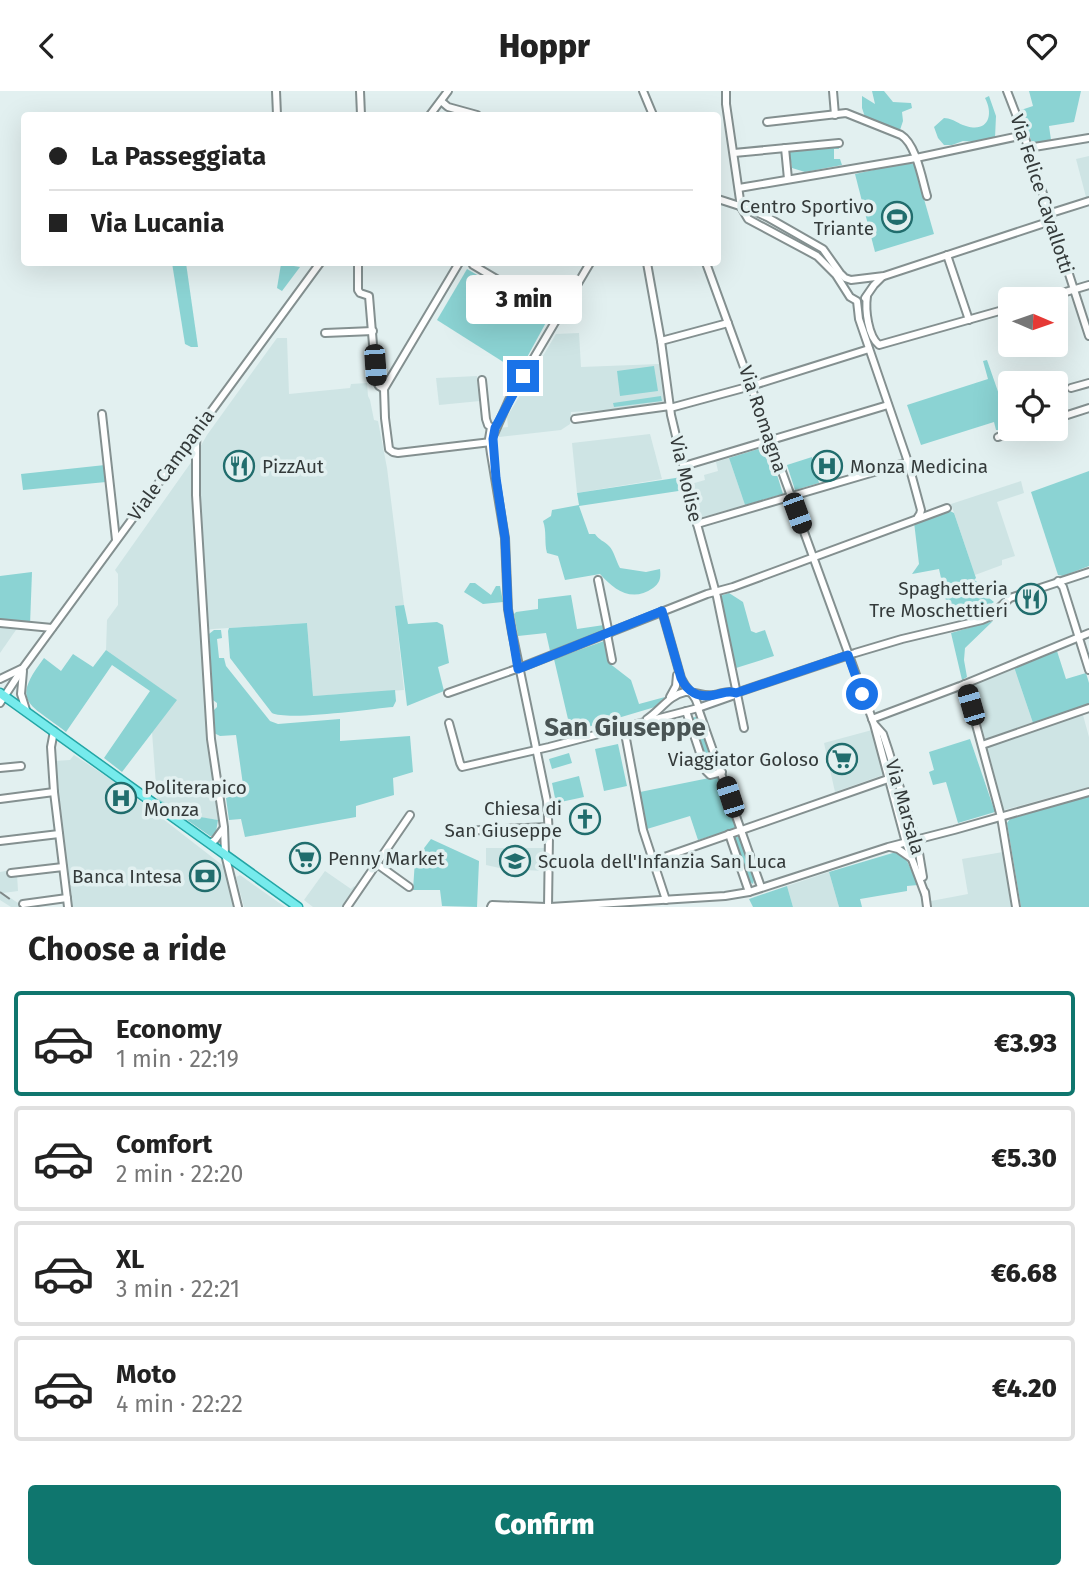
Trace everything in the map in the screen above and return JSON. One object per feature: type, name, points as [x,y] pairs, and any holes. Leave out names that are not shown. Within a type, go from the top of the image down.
[{"type":"main road","points":[[2,697],[26,710],[298,907]]},
{"type":"street","points":[[276,91],[276,112]]},
{"type":"street","points":[[360,91],[361,112]]},
{"type":"street","points":[[645,91],[651,112]]},
{"type":"street","points":[[726,91],[741,207],[748,219],[817,256],[833,272],[848,295],[859,317],[908,462],[920,510],[916,518]]},
{"type":"street","points":[[833,91],[835,115]]},
{"type":"street","name":"Via Felice Cavallotti","points":[[1007,91],[1024,135],[1089,337]]},
{"type":"street","points":[[444,95],[449,112]]},
{"type":"street","points":[[432,112],[444,95]]},
{"type":"street","points":[[448,107],[460,112]]},
{"type":"street","points":[[767,122],[846,113],[901,135],[908,139],[927,196]]},
{"type":"street","points":[[739,188],[916,158],[1024,135]]},
{"type":"street","points":[[1028,148],[1089,138]]},
{"type":"street","points":[[734,153],[839,143]]},
{"type":"street","points":[[785,148],[788,179]]},
{"type":"street","points":[[721,200],[766,216],[824,249],[842,276],[849,280],[884,276],[1050,218],[1089,201]]},
{"type":"street","points":[[947,255],[969,320]]},
{"type":"street","name":"Viale Campania","points":[[2,697],[318,266]]},
{"type":"street","points":[[358,266],[358,290],[369,296],[376,381],[384,389]]},
{"type":"street","points":[[457,266],[384,389],[389,449],[398,453],[492,442]]},
{"type":"street","points":[[475,266],[559,316]]},
{"type":"street","points":[[548,907],[549,827],[546,794],[518,669],[508,609],[505,538],[492,442],[493,428],[503,406],[588,266]]},
{"type":"street","name":"Via Molise","points":[[648,266],[670,407],[744,728]]},
{"type":"street","name":"Via Romagna","points":[[707,266],[848,655]]},
{"type":"street","points":[[857,301],[862,300],[884,276]]},
{"type":"street","points":[[848,295],[849,285],[858,280]]},
{"type":"street","points":[[858,280],[867,284],[866,317],[875,342],[879,345],[998,312]]},
{"type":"street","points":[[1068,292],[1089,285]]},
{"type":"street","points":[[848,295],[857,301],[859,317]]},
{"type":"street","points":[[661,341],[729,323]]},
{"type":"street","points":[[325,333],[373,331]]},
{"type":"street","points":[[575,419],[670,407],[751,386],[869,349]]},
{"type":"street","points":[[482,380],[486,419],[488,425],[493,428]]},
{"type":"street","points":[[1072,388],[1089,383]]},
{"type":"street","points":[[684,466],[888,405]]},
{"type":"street","points":[[1068,415],[1089,408]]},
{"type":"street","points":[[102,414],[116,540]]},
{"type":"street","points":[[197,428],[196,495],[211,739],[224,827],[225,854],[238,907]]},
{"type":"street","points":[[696,524],[908,462]]},
{"type":"street","points":[[448,693],[518,669],[706,594],[947,508]]},
{"type":"street","points":[[449,723],[462,767],[537,750],[698,708],[848,655],[982,620],[1010,598],[1089,572]]},
{"type":"street","points":[[598,580],[612,660]]},
{"type":"street","points":[[1058,581],[1063,587],[1089,670]]},
{"type":"street","points":[[662,611],[684,686],[698,701],[698,708],[761,887]]},
{"type":"street","points":[[0,623],[52,628]]},
{"type":"street","points":[[873,721],[1089,633]]},
{"type":"street","name":"Via Marsala","points":[[848,655],[873,721],[906,843],[925,894]]},
{"type":"street","points":[[642,722],[654,715],[671,697],[678,679],[676,663]]},
{"type":"street","points":[[23,668],[21,694],[26,710]]},
{"type":"street","name":"Viale Campania","points":[[0,679],[23,668]]},
{"type":"street","points":[[965,684],[1001,817],[1016,907]]},
{"type":"street","points":[[671,697],[690,692],[708,696],[728,691],[736,693]]},
{"type":"street","points":[[671,697],[676,705],[686,711],[706,771],[710,775],[722,772]]},
{"type":"street","points":[[982,745],[1089,708]]},
{"type":"street","name":"Via Marsala","points":[[873,721],[883,734],[916,840],[927,907]]},
{"type":"street","points":[[624,728],[643,830],[666,900]]},
{"type":"street","points":[[54,731],[51,747],[54,792],[68,907]]},
{"type":"street","points":[[0,768],[21,767]]},
{"type":"street","points":[[653,861],[729,834],[740,826],[888,779]]},
{"type":"street","points":[[0,799],[54,792]]},
{"type":"street","points":[[491,907],[548,907],[725,896],[749,892],[888,847],[1089,792]]},
{"type":"street","points":[[347,907],[410,815]]},
{"type":"street","points":[[210,843],[224,827]]},
{"type":"street","points":[[461,831],[549,827]]},
{"type":"street","points":[[0,841],[59,834]]},
{"type":"street","points":[[729,834],[749,892]]},
{"type":"street","points":[[888,847],[898,849],[913,860]]},
{"type":"street","points":[[377,864],[409,887]]},
{"type":"street","points":[[230,876],[240,865]]},
{"type":"street","points":[[11,873],[63,867]]},
{"type":"street","points":[[725,896],[727,905]]},
{"type":"street","points":[[23,904],[67,898]]},
{"type":"shaded area","points":[[872,91],[884,91],[893,102],[911,103],[912,108],[902,112],[900,130],[865,117],[862,96],[875,104]]},
{"type":"shaded area","points":[[1029,91],[1081,91],[1074,122],[1049,126],[1051,140],[1032,143],[1021,110],[1033,106]]},
{"type":"shaded area","points":[[989,96],[996,116],[995,138],[944,145],[934,127],[944,118],[974,128],[984,125],[989,116],[985,98]]},
{"type":"shaded area","points":[[838,145],[839,149],[834,149],[834,159],[840,159],[842,165],[805,172],[792,168],[789,150]]},
{"type":"shaded area","points":[[1089,156],[1089,196],[1086,197],[1076,159]]},
{"type":"shaded area","name":"Centro Sportivo Triante","points":[[901,164],[914,164],[934,234],[875,252],[855,174]]},
{"type":"shaded area","points":[[172,266],[186,266],[198,347],[185,344]]},
{"type":"shaded area","points":[[281,266],[300,267],[282,291],[277,288]]},
{"type":"shaded area","points":[[467,269],[549,317],[519,372],[437,320]]},
{"type":"shaded area","points":[[579,333],[581,367],[659,364],[666,402],[571,412],[570,424],[561,430],[499,437],[499,428],[508,427],[507,417],[556,334]]},
{"type":"shaded area","points":[[277,338],[287,338],[289,394],[350,388],[351,384],[367,383],[387,468],[404,605],[395,607],[404,690],[313,696],[307,623],[202,631],[208,734],[218,820],[177,813],[177,809],[157,799],[152,732],[176,700],[106,650],[107,620],[118,605],[118,574],[115,570]]},
{"type":"shaded area","points":[[987,360],[998,392],[998,430],[994,422],[921,445],[907,405],[988,379],[983,361]]},
{"type":"shaded area","points":[[654,366],[658,391],[620,396],[617,371]]},
{"type":"shaded area","points":[[477,376],[480,401],[439,405],[436,378]]},
{"type":"shaded area","points":[[661,396],[662,401],[614,407],[613,403]]},
{"type":"shaded area","points":[[650,434],[662,479],[577,493],[572,443]]},
{"type":"shaded area","points":[[768,446],[783,494],[745,505],[729,458]]},
{"type":"shaded area","points":[[812,457],[819,483],[795,490],[787,465]]},
{"type":"shaded area","points":[[729,458],[745,505],[700,518],[691,484],[705,480],[704,475],[718,471],[716,462]]},
{"type":"shaded area","points":[[105,465],[106,482],[23,490],[21,474]]},
{"type":"shaded area","points":[[1089,471],[1089,566],[1063,576],[1058,575],[1031,492]]},
{"type":"shaded area","points":[[682,477],[685,490],[579,506],[589,534],[595,534],[609,546],[620,568],[646,572],[660,569],[660,580],[655,586],[645,592],[631,594],[617,589],[600,574],[565,580],[558,556],[547,553],[546,549],[543,521],[551,516],[552,510],[579,505],[577,493]]},
{"type":"shaded area","points":[[1021,481],[1024,493],[997,502],[1015,556],[1002,560],[1002,565],[975,575],[951,504]]},
{"type":"shaded area","points":[[948,510],[954,513],[976,578],[974,580],[982,585],[979,590],[994,602],[981,611],[950,619],[939,569],[912,574],[919,564],[914,522]]},
{"type":"shaded area","points":[[32,572],[30,625],[0,621],[0,576]]},
{"type":"shaded area","points":[[470,583],[475,583],[491,595],[496,586],[500,586],[503,602],[483,604],[464,592]]},
{"type":"shaded area","points":[[729,593],[743,602],[751,631],[756,633],[765,630],[774,656],[736,668],[720,596]]},
{"type":"shaded area","points":[[571,595],[577,629],[604,625],[606,631],[550,651],[546,633],[518,636],[514,614],[516,612],[538,609],[538,599]]},
{"type":"shaded area","points":[[404,605],[408,624],[437,622],[443,625],[449,663],[438,667],[444,691],[407,706],[395,606]]},
{"type":"shaded area","points":[[993,621],[965,648],[967,677],[962,680],[951,633]]},
{"type":"shaded area","points":[[307,623],[313,696],[395,690],[396,701],[393,707],[294,716],[272,713],[230,658],[229,628]]},
{"type":"shaded area","points":[[0,625],[18,627],[0,653]]},
{"type":"shaded area","points":[[214,630],[221,630],[222,638],[217,639],[219,658],[224,658],[226,666],[270,721],[278,724],[340,719],[340,741],[410,736],[413,772],[393,778],[394,795],[356,806],[356,817],[245,837],[241,819],[229,820],[226,798],[244,792],[236,735],[220,736],[214,733],[214,710],[217,703],[213,700],[209,634]]},
{"type":"shaded area","points":[[604,641],[609,663],[631,680],[639,704],[665,697],[655,707],[571,732],[554,659]]},
{"type":"shaded area","points":[[106,650],[177,700],[122,772],[104,758],[150,691],[112,665],[66,732],[34,708],[26,694],[28,684],[44,658],[61,671],[73,654],[93,667]]},
{"type":"shaded area","points":[[1057,651],[1066,679],[1086,673],[1089,704],[1033,723],[1014,667]]},
{"type":"shaded area","points":[[1014,667],[1033,723],[985,739],[971,684]]},
{"type":"shaded area","points":[[1083,715],[1089,737],[1089,787],[1004,810],[987,747]]},
{"type":"shaded area","points":[[698,716],[717,770],[714,771],[710,769],[692,718]]},
{"type":"shaded area","points":[[872,730],[883,775],[835,792],[824,743]]},
{"type":"shaded area","points":[[970,739],[995,812],[958,823],[946,782],[933,785],[929,772],[934,770],[929,752]]},
{"type":"shaded area","points":[[618,744],[627,786],[604,791],[595,749]]},
{"type":"shaded area","points":[[885,746],[913,837],[908,838],[883,747]]},
{"type":"shaded area","points":[[569,753],[572,763],[552,769],[549,759]]},
{"type":"shaded area","points":[[74,755],[118,784],[226,868],[233,907],[72,907],[54,761],[70,760]]},
{"type":"shaded area","points":[[579,776],[584,797],[556,803],[552,783]]},
{"type":"shaded area","points":[[719,776],[737,828],[698,840],[690,816],[647,829],[640,792]]},
{"type":"shaded area","points":[[1089,796],[1089,907],[1021,907],[1007,823],[1010,819]]},
{"type":"shaded area","points":[[158,799],[177,809],[177,813],[160,801]]},
{"type":"shaded area","points":[[177,813],[218,820],[216,832],[210,836]]},
{"type":"shaded area","points":[[735,836],[740,838],[753,884],[749,881],[734,840]]},
{"type":"shaded area","points":[[431,839],[479,861],[477,907],[442,906],[440,890],[413,890],[415,860]]},
{"type":"shaded area","name":"Scuola dell'Infanzia San Luca","points":[[486,848],[544,848],[544,871],[504,869],[486,865]]},
{"type":"shaded area","points":[[896,852],[907,861],[918,885],[907,886],[907,891],[860,899],[862,907],[839,907],[829,872]]},
{"type":"shaded area","points":[[1003,852],[1011,907],[932,907],[931,901],[968,894],[962,859]]},
{"type":"shaded area","points":[[11,870],[17,874],[18,891],[3,893],[24,907],[11,907],[0,900],[0,872]]},
{"type":"shaded area","points":[[325,871],[351,889],[354,886],[356,888],[343,907],[313,907],[304,900]]},
{"type":"shaded area","points":[[829,872],[839,907],[793,907],[787,886]]},
{"type":"shaded area","points":[[240,875],[285,907],[244,907],[236,877]]},
{"type":"shaded area","points":[[787,886],[793,907],[753,907],[749,899]]},
{"type":"railway","points":[[0,892],[21,907]]},
{"type":"place","name":"Centro Sportivo Triante","points":[[897,217]]},
{"type":"place","name":"PizzAut","points":[[239,466]]},
{"type":"place","name":"Monza Medicina","points":[[827,466]]},
{"type":"place","name":"Spaghetteria Tre Moschettieri","points":[[1031,599]]},
{"type":"place","name":"Viaggiator Goloso","points":[[842,759]]},
{"type":"place","name":"Politerapico Monza","points":[[121,798]]},
{"type":"place","name":"Chiesa di San Giuseppe","points":[[585,819]]},
{"type":"place","name":"Penny Market","points":[[305,858]]},
{"type":"place","name":"Scuola dell'Infanzia San Luca","points":[[515,861]]},
{"type":"place","name":"Banca Intesa","points":[[205,876]]},
{"type":"district","name":"San Giuseppe","points":[[625,727]]},
{"type":"route","points":[[523,376],[495,428],[493,439],[505,538],[508,609],[518,669],[662,611],[681,678],[690,692],[708,696],[728,691],[736,693],[848,655],[862,694]]}]
